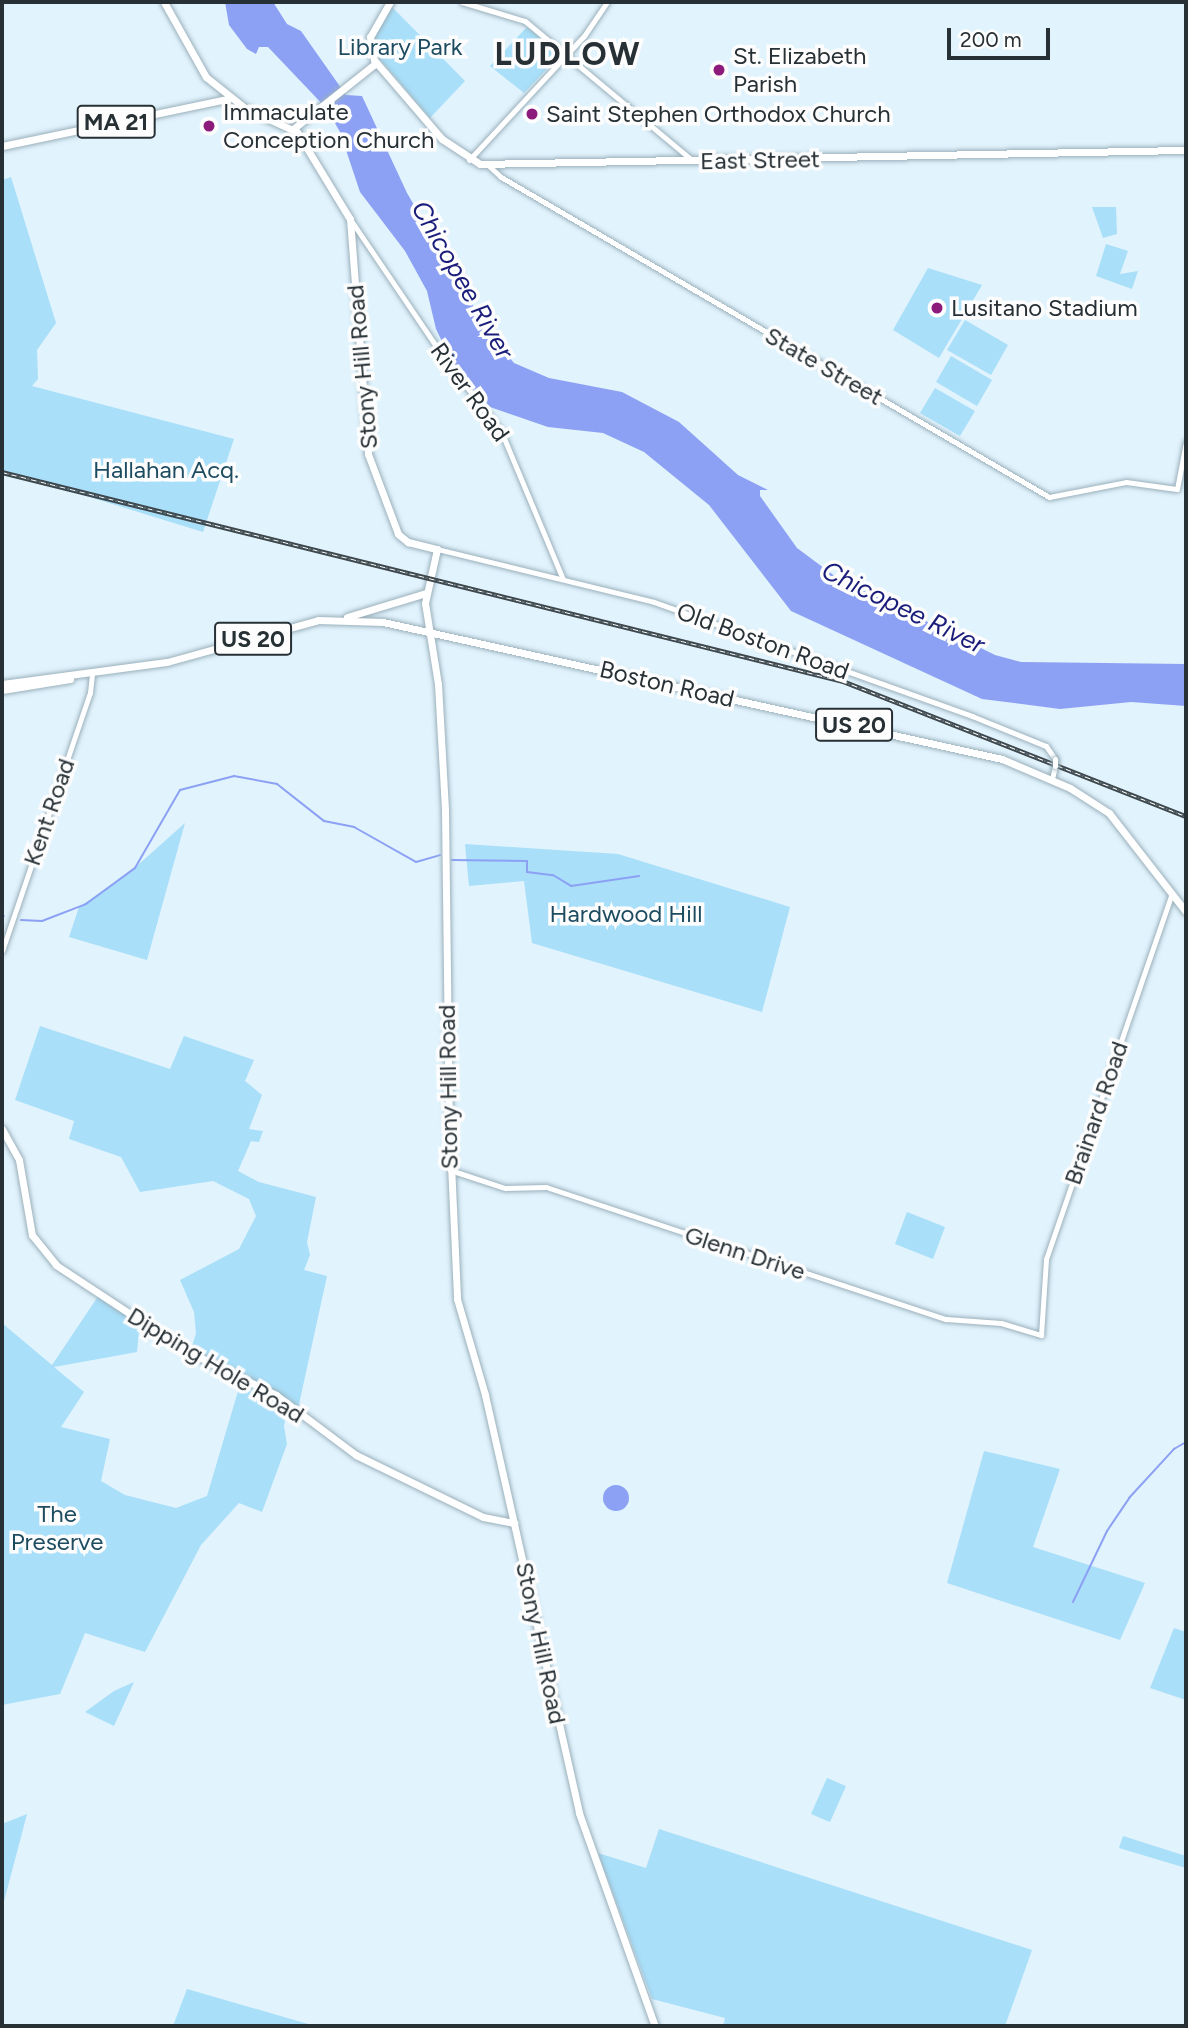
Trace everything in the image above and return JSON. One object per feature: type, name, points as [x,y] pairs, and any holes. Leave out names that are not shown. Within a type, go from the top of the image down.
[{"type":"main road","points":[[164,2],[197,64],[231,98],[264,117],[293,129],[376,63],[370,45]]},
{"type":"main road","points":[[365,70],[373,29],[390,2]]},
{"type":"main road","name":"East Street","points":[[376,63],[442,139],[469,160],[488,165],[1186,150]]},
{"type":"main road","points":[[365,70],[393,83]]},
{"type":"main road","name":"MA 21","points":[[2,146],[231,98]]},
{"type":"main road","points":[[264,117],[311,113]]},
{"type":"main road","name":"Stony Hill Road","points":[[293,129],[318,164],[350,219],[368,454],[398,534],[408,542],[437,549],[426,593],[440,711],[447,855],[450,1170],[457,1300],[485,1395],[579,1813],[656,2026]]},
{"type":"main road","points":[[346,617],[426,593]]},
{"type":"main road","name":"Boston Road","points":[[2,684],[179,660],[305,623],[346,617],[429,632],[971,751],[1052,779],[1109,813],[1186,912]]},
{"type":"main road","name":"Boston Road","points":[[2,690],[92,673]]},
{"type":"main road","name":"Dipping Hole Road","points":[[2,1129],[19,1160],[33,1235],[56,1265],[185,1350],[275,1395],[356,1455],[483,1517],[514,1523]]},
{"type":"street","points":[[462,2],[525,21],[693,161]]},
{"type":"street","points":[[469,160],[567,55],[607,2]]},
{"type":"street","name":"State Street","points":[[488,165],[500,177],[1049,497],[1117,482],[1177,489],[1186,442]]},
{"type":"street","name":"River Road","points":[[350,219],[436,346],[501,431],[563,579]]},
{"type":"street","name":"Old Boston Road","points":[[437,549],[654,603],[932,701],[1046,746],[1055,763],[1052,779]]},
{"type":"street","name":"Kent Road","points":[[2,951],[88,698],[92,673]]},
{"type":"street","name":"Brainard Road","points":[[1041,1335],[1046,1259],[1172,894]]},
{"type":"street","name":"Glenn Drive","points":[[450,1170],[505,1188],[546,1187],[946,1319],[1001,1323],[1041,1335]]},
{"type":"green space","name":"Library Park","points":[[392,7],[465,81],[430,118],[374,52],[374,35]]},
{"type":"green space","points":[[527,27],[560,55],[524,93],[490,66]]},
{"type":"green space","name":"Hallahan Acq.","points":[[11,177],[56,323],[37,350],[38,379],[32,386],[234,439],[203,532],[2,470],[2,180]]},
{"type":"green space","points":[[1092,207],[1116,207],[1117,234],[1103,238]]},
{"type":"green space","points":[[1106,244],[1128,251],[1120,274],[1138,271],[1132,289],[1096,276]]},
{"type":"green space","name":"Lusitano Stadium","points":[[928,268],[982,285],[939,358],[893,330]]},
{"type":"green space","points":[[965,320],[1008,345],[991,375],[947,350]]},
{"type":"green space","points":[[951,356],[992,380],[977,406],[936,382]]},
{"type":"green space","points":[[935,388],[975,411],[960,436],[920,413]]},
{"type":"green space","points":[[185,823],[147,960],[69,937],[79,907],[130,872]]},
{"type":"green space","name":"Hardwood Hill","points":[[465,844],[618,854],[790,907],[762,1012],[532,943],[524,881],[469,886]]},
{"type":"green space","name":"The Preserve","points":[[40,1026],[170,1069],[184,1036],[254,1060],[245,1081],[262,1095],[249,1129],[263,1131],[259,1142],[251,1141],[238,1171],[259,1182],[316,1197],[307,1242],[310,1255],[304,1270],[327,1276],[298,1409],[288,1404],[284,1426],[287,1444],[262,1512],[239,1503],[201,1545],[145,1652],[85,1633],[60,1694],[2,1705],[2,1323],[52,1365],[101,1292],[140,1320],[137,1352],[54,1367],[84,1392],[61,1427],[110,1439],[101,1481],[125,1495],[176,1508],[207,1496],[241,1381],[190,1354],[196,1333],[194,1312],[180,1280],[239,1249],[256,1216],[249,1199],[213,1181],[140,1192],[121,1157],[69,1139],[74,1121],[15,1100]]},
{"type":"green space","points":[[907,1212],[945,1227],[933,1259],[895,1244]]},
{"type":"green space","points":[[984,1451],[1060,1469],[1033,1547],[1145,1583],[1120,1640],[947,1583]]},
{"type":"green space","points":[[1174,1628],[1186,1632],[1186,1700],[1150,1688]]},
{"type":"green space","points":[[134,1682],[114,1726],[85,1712],[114,1691]]},
{"type":"green space","points":[[827,1778],[846,1786],[830,1822],[811,1814]]},
{"type":"green space","points":[[27,1814],[2,1909],[2,1824]]},
{"type":"green space","points":[[659,1829],[1032,1950],[1005,2026],[723,2026],[725,2018],[652,1999],[598,1853],[646,1868]]},
{"type":"green space","points":[[1123,1836],[1186,1856],[1186,1868],[1119,1848]]},
{"type":"green space","points":[[187,1989],[315,2026],[173,2026]]},
{"type":"water","points":[[225,2],[273,2],[287,24],[301,31],[346,95],[362,96],[407,193],[490,335],[514,363],[549,378],[622,392],[679,422],[738,475],[768,490],[760,490],[760,496],[797,548],[836,577],[995,655],[1021,662],[1186,664],[1186,706],[1131,702],[1060,709],[982,699],[791,611],[709,505],[644,452],[603,433],[548,427],[490,407],[450,358],[436,329],[427,291],[405,251],[360,192],[340,132],[327,109],[268,47],[259,47],[256,54],[247,49],[229,25]]},
{"type":"water","points":[[616,1485],[625,1489],[629,1498],[625,1507],[616,1511],[607,1507],[603,1498],[607,1489]]},
{"type":"waterway","points":[[21,920],[42,921],[86,904],[135,868],[180,790],[234,776],[277,784],[324,821],[354,827],[416,862],[440,855]]},
{"type":"waterway","points":[[452,860],[527,861],[527,872],[553,875],[571,886],[639,876]]},
{"type":"waterway","points":[[1073,1602],[1107,1531],[1129,1498],[1174,1449],[1186,1442]]},
{"type":"railway","points":[[2,472],[843,681],[1186,816]]},
{"type":"place","name":"St. Elizabeth Parish","points":[[719,70]]},
{"type":"place","name":"Saint Stephen Orthodox Church","points":[[532,114]]},
{"type":"place","name":"Immaculate Conception Church","points":[[209,126]]},
{"type":"place","name":"Lusitano Stadium","points":[[937,308]]},
{"type":"district","name":"LUDLOW","points":[[568,54]]},
{"type":"water label","name":"Chicopee River","points":[[462,280]]},
{"type":"water label","name":"Chicopee River","points":[[903,608]]}]
